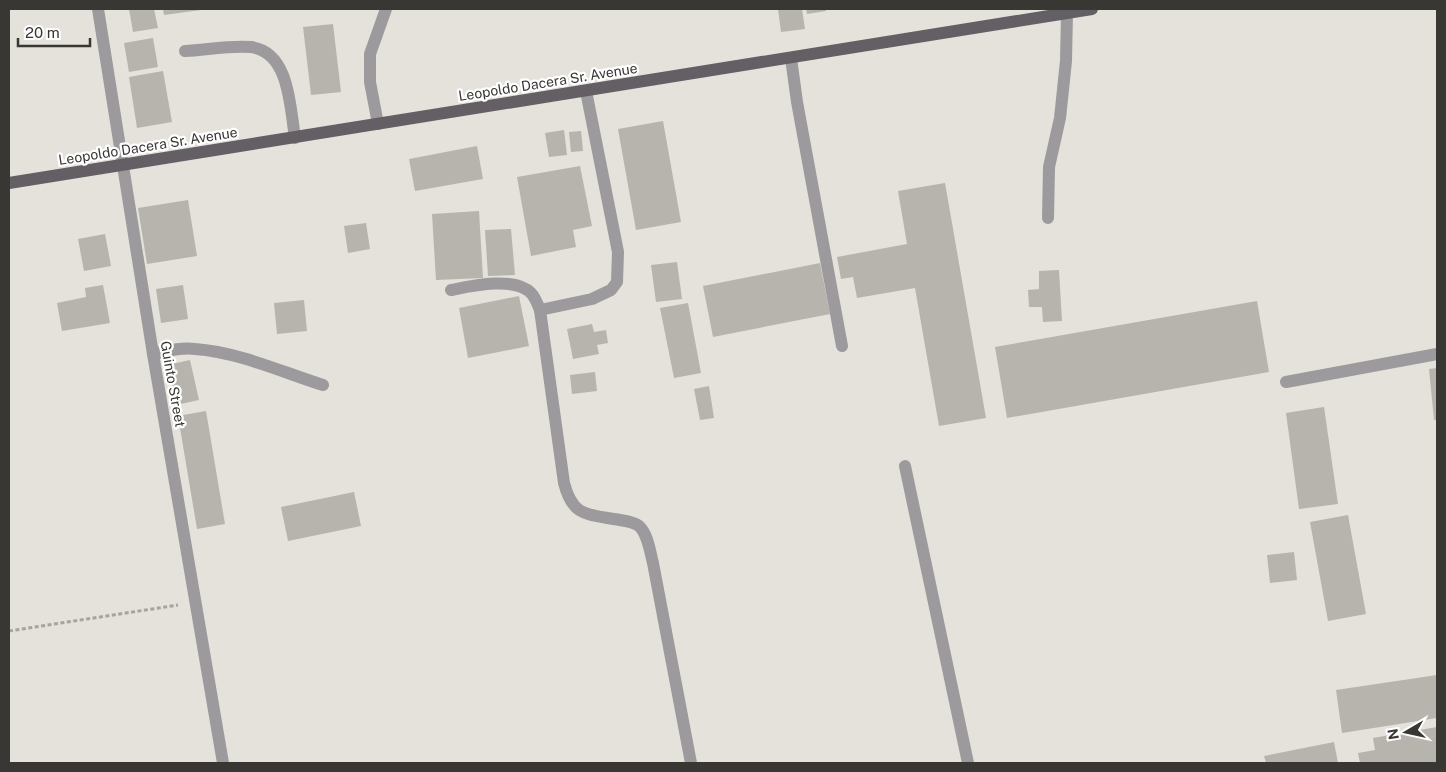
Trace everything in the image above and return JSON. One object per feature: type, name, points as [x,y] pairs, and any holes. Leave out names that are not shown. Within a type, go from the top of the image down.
[{"type":"main road","name":"Leopoldo Dacera Sr. Avenue","points":[[9,183],[1092,9]]},
{"type":"street","name":"Guinto Street","points":[[98,9],[153,354],[223,763]]},
{"type":"street","points":[[378,124],[370,82],[370,54],[386,9]]},
{"type":"street","points":[[1048,218],[1049,166],[1060,118],[1066,61],[1067,13]]},
{"type":"street","points":[[185,51],[251,47],[271,55],[281,69],[295,138]]},
{"type":"street","points":[[791,58],[797,102],[842,346]]},
{"type":"street","points":[[540,310],[592,299],[611,290],[617,282],[618,252],[586,91]]},
{"type":"street","points":[[451,290],[489,284],[520,286],[531,293],[540,310],[569,500],[577,510],[630,522],[638,525],[644,532],[653,563],[691,763]]},
{"type":"street","points":[[153,354],[177,349],[206,350],[243,359],[322,385]]},
{"type":"street","points":[[1286,382],[1437,354]]},
{"type":"street","points":[[904,466],[968,763]]},
{"type":"path","points":[[9,631],[196,602]]},
{"type":"building","points":[[129,9],[154,9],[158,28],[133,32]]},
{"type":"building","points":[[163,9],[201,9],[201,10],[164,15]]},
{"type":"building","points":[[778,9],[802,9],[805,29],[781,32]]},
{"type":"building","points":[[806,9],[826,9],[826,11],[807,14]]},
{"type":"building","points":[[333,24],[341,92],[311,95],[303,27]]},
{"type":"building","points":[[153,38],[158,67],[129,72],[124,43]]},
{"type":"building","points":[[163,71],[172,122],[137,128],[129,77]]},
{"type":"building","points":[[663,121],[681,222],[636,230],[618,129]]},
{"type":"building","points":[[564,130],[567,155],[549,157],[545,133]]},
{"type":"building","points":[[581,131],[583,151],[571,152],[569,132]]},
{"type":"building","points":[[477,146],[483,179],[415,191],[409,159]]},
{"type":"building","points":[[580,166],[592,226],[573,230],[576,247],[531,256],[517,177]]},
{"type":"building","points":[[945,183],[986,418],[939,426],[915,288],[857,298],[853,277],[841,279],[837,257],[907,244],[898,191]]},
{"type":"building","points":[[188,200],[197,256],[147,264],[138,208]]},
{"type":"building","points":[[479,211],[483,278],[436,280],[432,214]]},
{"type":"building","points":[[366,223],[370,249],[348,253],[344,226]]},
{"type":"building","points":[[511,229],[515,275],[488,276],[485,230]]},
{"type":"building","points":[[105,234],[111,266],[84,271],[78,239]]},
{"type":"building","points":[[677,262],[682,299],[656,302],[651,265]]},
{"type":"building","points":[[820,263],[830,314],[713,337],[703,286]]},
{"type":"building","points":[[1059,270],[1062,321],[1043,322],[1042,307],[1029,307],[1028,290],[1039,289],[1039,271]]},
{"type":"building","points":[[103,285],[110,323],[62,331],[57,303],[86,297],[85,288]]},
{"type":"building","points":[[183,285],[188,319],[161,323],[156,289]]},
{"type":"building","points":[[519,296],[529,346],[468,358],[459,308]]},
{"type":"building","points":[[304,300],[307,331],[277,334],[274,303]]},
{"type":"building","points":[[1257,301],[1269,372],[1007,418],[995,347]]},
{"type":"building","points":[[688,303],[701,373],[674,378],[660,308]]},
{"type":"building","points":[[592,324],[594,332],[606,330],[608,343],[597,345],[599,354],[573,359],[567,329]]},
{"type":"building","points":[[190,360],[199,400],[176,405],[167,365]]},
{"type":"building","points":[[1437,368],[1437,420],[1434,420],[1429,369]]},
{"type":"building","points":[[595,372],[597,391],[572,394],[570,375]]},
{"type":"building","points":[[709,386],[714,418],[700,420],[694,389]]},
{"type":"building","points":[[1324,407],[1338,504],[1299,509],[1286,413]]},
{"type":"building","points":[[206,411],[225,524],[197,529],[178,416]]},
{"type":"building","points":[[354,492],[361,526],[288,541],[281,507]]},
{"type":"building","points":[[1348,515],[1366,614],[1328,621],[1310,522]]},
{"type":"building","points":[[1294,552],[1297,580],[1270,583],[1267,555]]},
{"type":"building","points":[[1437,675],[1437,718],[1342,733],[1336,690]]},
{"type":"building","points":[[1437,727],[1437,763],[1360,763],[1358,753],[1375,750],[1373,738]]},
{"type":"building","points":[[1334,742],[1338,763],[1266,763],[1264,756]]}]
